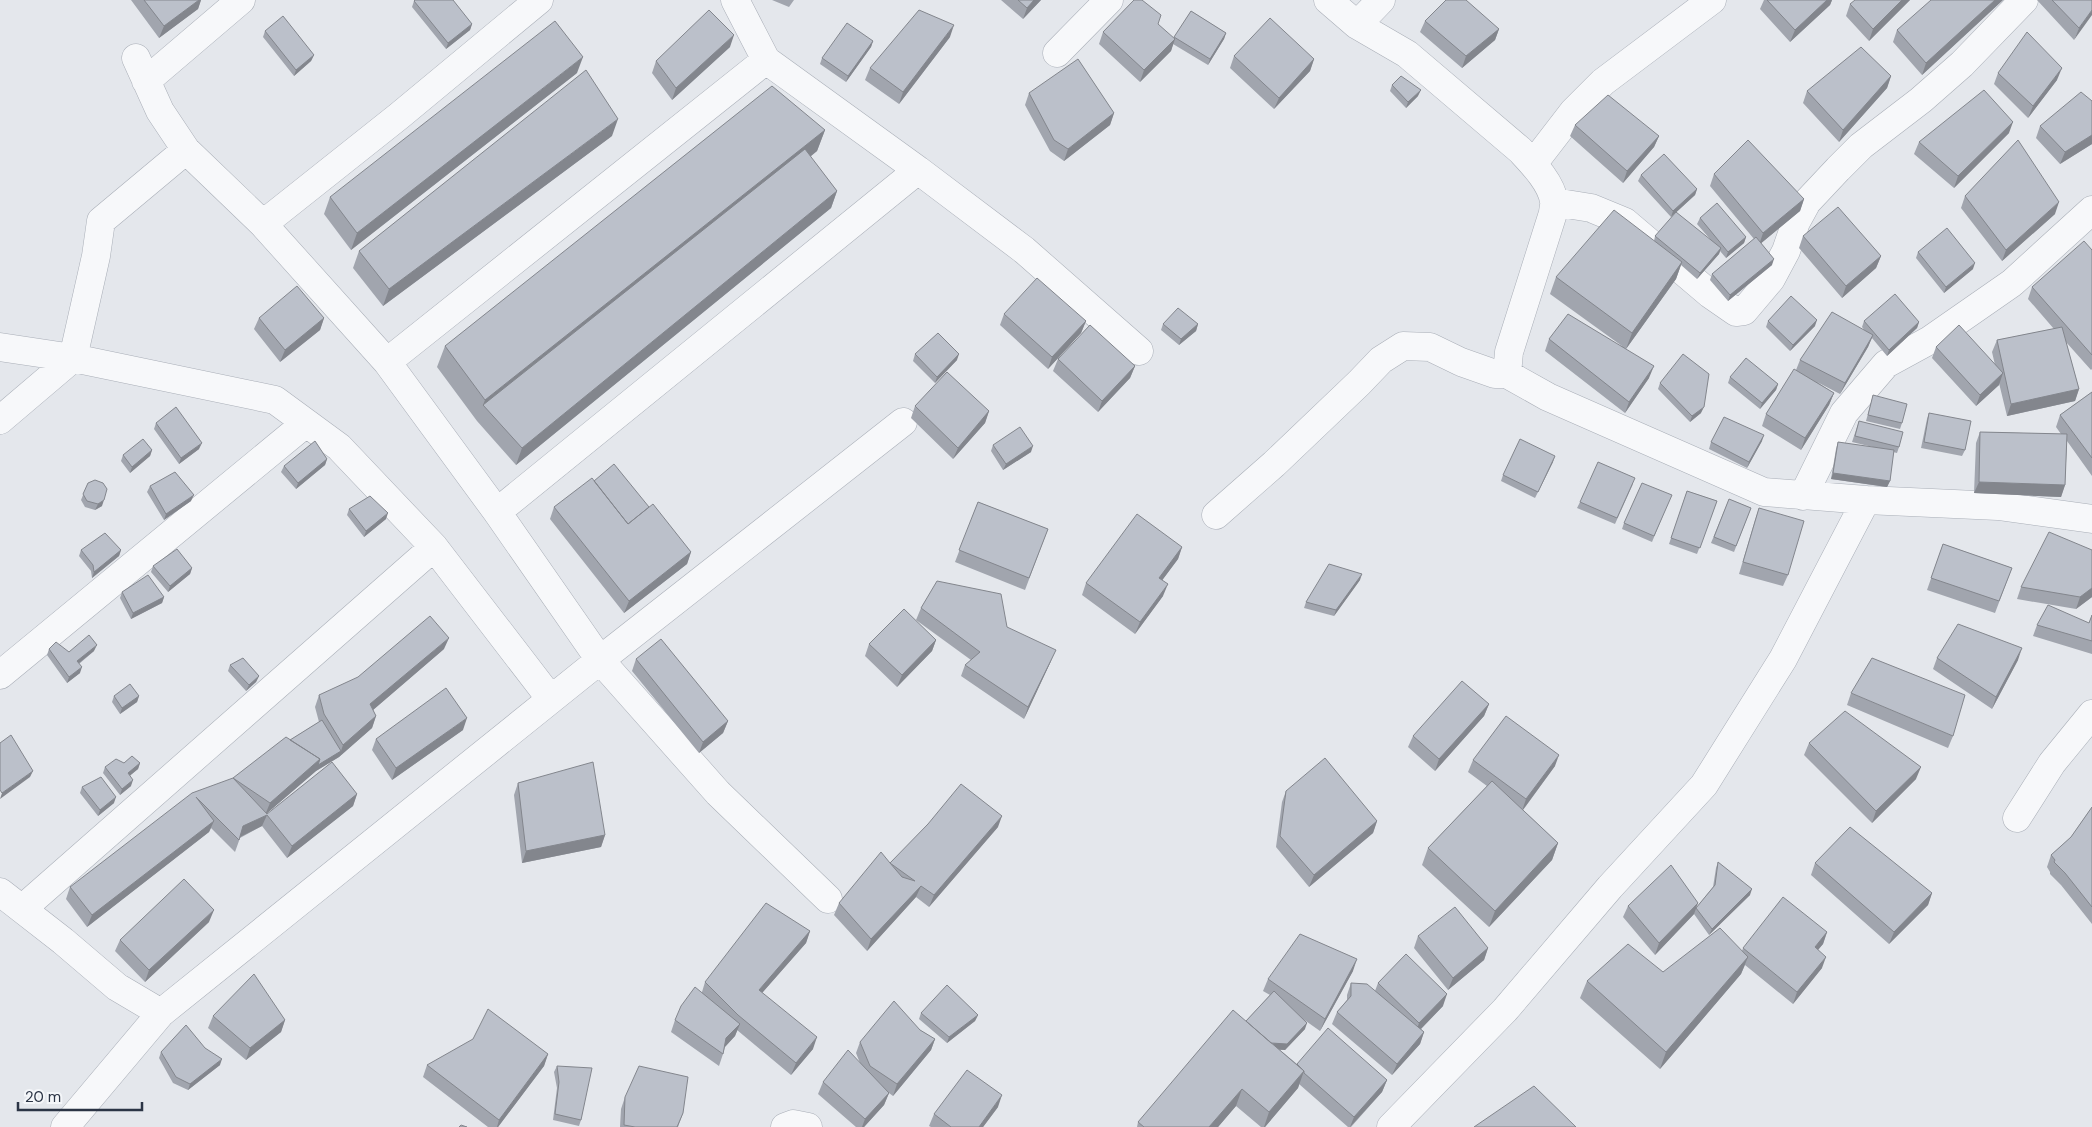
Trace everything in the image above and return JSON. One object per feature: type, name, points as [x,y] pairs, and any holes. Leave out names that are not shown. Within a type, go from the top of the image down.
[{"type":"street","points":[[241,0],[141,69],[160,111],[186,150],[263,224],[387,362],[497,512],[600,660],[718,793],[828,899]]},
{"type":"street","points":[[263,224],[399,116],[539,0]]},
{"type":"street","points":[[735,0],[766,60],[918,170],[1024,250],[1139,351]]},
{"type":"street","points":[[1057,53],[1109,0]]},
{"type":"street","points":[[1328,0],[1357,25],[1407,54],[1520,150],[1533,164],[1549,188],[1554,202],[1509,352],[1507,374]]},
{"type":"street","points":[[1357,25],[1380,0]]},
{"type":"street","points":[[1533,164],[1573,112],[1603,82],[1712,0]]},
{"type":"street","points":[[1554,202],[1591,208],[1625,222],[1710,294],[1736,312],[1744,311],[1771,278],[1786,251],[1796,222],[1807,202],[1861,146],[1922,100],[1962,64],[2024,0]]},
{"type":"street","points":[[387,362],[766,60]]},
{"type":"street","points":[[0,420],[73,358],[96,256],[101,220],[186,150]]},
{"type":"street","points":[[497,512],[918,170]]},
{"type":"street","points":[[1804,496],[1844,413],[1886,364],[1930,340],[2012,283],[2092,210]]},
{"type":"street","points":[[1216,515],[1274,464],[1381,360],[1403,346],[1430,347],[1461,362],[1495,374],[1507,374],[1548,397],[1764,492],[1866,500],[1998,506],[2092,519]]},
{"type":"street","points":[[0,347],[73,358],[275,400],[339,447],[434,547],[550,698]]},
{"type":"street","points":[[65,1127],[161,1013],[550,698],[902,422]]},
{"type":"street","points":[[0,675],[306,423]]},
{"type":"street","points":[[1391,1127],[1505,1010],[1610,888],[1704,785],[1784,659],[1866,500]]},
{"type":"street","points":[[22,909],[434,547]]},
{"type":"street","points":[[2017,818],[2052,763],[2092,714]]},
{"type":"street","points":[[0,892],[63,941],[117,988],[161,1013]]},
{"type":"street","points":[[785,1127],[793,1124],[808,1127]]},
{"type":"building","points":[[144,0],[199,0],[164,26]]},
{"type":"building","points":[[415,0],[453,0],[472,24],[448,43]]},
{"type":"building","points":[[1018,0],[1034,0],[1027,8]]},
{"type":"building","points":[[1134,0],[1142,0],[1161,15],[1158,24],[1175,39],[1144,70],[1103,32]]},
{"type":"building","points":[[1446,0],[1466,0],[1499,29],[1466,56],[1425,21]]},
{"type":"building","points":[[1767,0],[1827,0],[1795,30]]},
{"type":"building","points":[[1855,0],[1902,0],[1873,29],[1850,4]]},
{"type":"building","points":[[1931,0],[1995,0],[1926,63],[1897,30]]},
{"type":"building","points":[[2052,0],[2092,0],[2092,10],[2079,28]]},
{"type":"building","points":[[709,10],[734,35],[676,88],[656,61]]},
{"type":"building","points":[[919,10],[954,25],[903,92],[870,68]]},
{"type":"building","points":[[1191,11],[1226,33],[1210,59],[1174,37]]},
{"type":"building","points":[[283,16],[314,55],[296,70],[265,31]]},
{"type":"building","points":[[1270,18],[1314,59],[1279,98],[1234,56]]},
{"type":"building","points":[[555,21],[583,57],[357,233],[330,197]]},
{"type":"building","points":[[847,23],[873,41],[848,76],[822,58]]},
{"type":"building","points":[[2027,32],[2062,68],[2033,106],[1998,73]]},
{"type":"building","points":[[1861,47],[1891,76],[1843,130],[1807,91]]},
{"type":"building","points":[[1078,59],[1114,113],[1068,149],[1054,140],[1029,93]]},
{"type":"building","points":[[586,70],[618,119],[389,289],[359,251]]},
{"type":"building","points":[[1401,76],[1421,90],[1408,102],[1392,85]]},
{"type":"building","points":[[772,86],[825,130],[485,400],[445,346]]},
{"type":"building","points":[[1984,90],[2013,122],[1958,176],[1919,142]]},
{"type":"building","points":[[2081,92],[2092,101],[2092,135],[2065,152],[2040,126]]},
{"type":"building","points":[[1608,95],[1659,136],[1627,171],[1575,125]]},
{"type":"building","points":[[1748,140],[1804,199],[1763,233],[1714,174]]},
{"type":"building","points":[[2018,140],[2059,202],[2006,250],[1965,196]]},
{"type":"building","points":[[805,149],[837,191],[522,448],[483,405]]},
{"type":"building","points":[[1664,154],[1697,189],[1673,211],[1641,175]]},
{"type":"building","points":[[1717,203],[1746,237],[1728,252],[1700,218]]},
{"type":"building","points":[[1838,207],[1881,256],[1846,286],[1803,236]]},
{"type":"building","points":[[1614,210],[1682,262],[1632,333],[1556,277]]},
{"type":"building","points":[[1676,212],[1721,248],[1700,273],[1655,236]]},
{"type":"building","points":[[1947,228],[1975,263],[1946,287],[1918,252]]},
{"type":"building","points":[[1756,237],[1774,259],[1730,295],[1712,274]]},
{"type":"building","points":[[2084,241],[2092,250],[2092,355],[2032,287]]},
{"type":"building","points":[[1037,278],[1086,321],[1052,357],[1004,314]]},
{"type":"building","points":[[297,286],[324,318],[285,350],[259,318]]},
{"type":"building","points":[[1895,294],[1919,322],[1889,350],[1864,321]]},
{"type":"building","points":[[1791,296],[1817,320],[1793,345],[1768,321]]},
{"type":"building","points":[[1178,308],[1198,324],[1181,339],[1163,324]]},
{"type":"building","points":[[1832,312],[1873,335],[1845,383],[1800,360]]},
{"type":"building","points":[[1568,314],[1654,366],[1629,402],[1549,339]]},
{"type":"building","points":[[1090,325],[1135,366],[1102,401],[1058,359]]},
{"type":"building","points":[[1959,325],[2003,373],[1980,395],[1936,347]]},
{"type":"building","points":[[2062,327],[2079,389],[2011,404],[1997,340]]},
{"type":"building","points":[[938,333],[959,354],[937,377],[915,354]]},
{"type":"building","points":[[1683,354],[1709,374],[1704,407],[1692,416],[1660,383]]},
{"type":"building","points":[[1746,358],[1778,384],[1762,403],[1730,377]]},
{"type":"building","points":[[1794,369],[1834,393],[1805,438],[1766,414]]},
{"type":"building","points":[[947,372],[989,411],[958,448],[915,406]]},
{"type":"building","points":[[2092,392],[2092,458],[2060,415]]},
{"type":"building","points":[[1873,395],[1907,404],[1902,423],[1868,415]]},
{"type":"building","points":[[176,407],[202,443],[181,458],[156,423]]},
{"type":"building","points":[[1929,413],[1971,421],[1965,450],[1924,442]]},
{"type":"building","points":[[1724,417],[1764,435],[1749,462],[1711,442]]},
{"type":"building","points":[[1859,421],[1903,432],[1899,447],[1855,436]]},
{"type":"building","points":[[1020,427],[1033,446],[1006,464],[993,445]]},
{"type":"building","points":[[1980,432],[2067,434],[2065,485],[1979,482]]},
{"type":"building","points":[[143,439],[152,450],[132,467],[123,455]]},
{"type":"building","points":[[1520,439],[1555,456],[1538,492],[1503,475]]},
{"type":"building","points":[[315,441],[327,459],[298,483],[284,466]]},
{"type":"building","points":[[1838,442],[1894,450],[1890,481],[1833,473]]},
{"type":"building","points":[[1598,462],[1635,478],[1617,518],[1580,502]]},
{"type":"building","points":[[614,464],[649,507],[628,524],[594,481]]},
{"type":"building","points":[[175,472],[194,495],[166,514],[150,486]]},
{"type":"building","points":[[592,478],[628,524],[653,504],[691,552],[629,601],[554,507]]},
{"type":"building","points":[[95,480],[103,483],[107,489],[104,500],[98,504],[87,501],[83,494],[88,483]]},
{"type":"building","points":[[1642,483],[1672,495],[1654,536],[1624,523]]},
{"type":"building","points":[[1687,491],[1717,501],[1700,548],[1671,538]]},
{"type":"building","points":[[370,496],[388,513],[366,531],[349,509]]},
{"type":"building","points":[[1729,499],[1751,508],[1736,546],[1714,537]]},
{"type":"building","points":[[978,502],[1048,529],[1029,578],[959,550]]},
{"type":"building","points":[[1759,508],[1804,521],[1788,575],[1743,562]]},
{"type":"building","points":[[1137,514],[1182,547],[1159,578],[1168,584],[1140,622],[1086,583]]},
{"type":"building","points":[[2049,532],[2092,550],[2092,588],[2080,597],[2021,587]]},
{"type":"building","points":[[105,533],[121,550],[94,572],[93,565],[81,550]]},
{"type":"building","points":[[1943,544],[2012,568],[1999,601],[1931,578]]},
{"type":"building","points":[[177,549],[192,568],[170,586],[153,566]]},
{"type":"building","points":[[1329,564],[1362,574],[1336,610],[1306,602]]},
{"type":"building","points":[[148,575],[164,597],[133,613],[122,592]]},
{"type":"building","points":[[937,581],[1001,594],[1007,627],[1056,650],[1028,707],[965,665],[980,652],[921,608]]},
{"type":"building","points":[[2048,605],[2089,623],[2092,615],[2092,641],[2037,625]]},
{"type":"building","points":[[904,609],[936,640],[902,675],[869,644]]},
{"type":"building","points":[[430,616],[449,638],[370,704],[376,716],[343,745],[324,714],[319,695],[358,677]]},
{"type":"building","points":[[1958,624],[2022,648],[1996,697],[1937,658]]},
{"type":"building","points":[[89,635],[97,645],[77,661],[82,667],[69,677],[49,649],[56,642],[69,652]]},
{"type":"building","points":[[661,639],[728,721],[703,742],[636,659]]},
{"type":"building","points":[[243,658],[259,676],[249,685],[230,665]]},
{"type":"building","points":[[1872,658],[1965,695],[1953,736],[1851,693]]},
{"type":"building","points":[[1462,681],[1489,704],[1439,759],[1413,736]]},
{"type":"building","points":[[130,684],[139,696],[122,708],[114,696]]},
{"type":"building","points":[[446,688],[467,718],[396,768],[376,739]]},
{"type":"building","points":[[1845,711],[1921,767],[1876,811],[1809,743]]},
{"type":"building","points":[[1506,716],[1559,755],[1526,799],[1473,760]]},
{"type":"building","points":[[322,720],[341,751],[318,765],[320,759],[290,740]]},
{"type":"building","points":[[11,735],[33,771],[2,793],[0,790],[0,743]]},
{"type":"building","points":[[286,737],[320,759],[270,803],[233,778]]},
{"type":"building","points":[[132,756],[140,763],[128,773],[133,780],[122,789],[105,767],[116,759],[124,763]]},
{"type":"building","points":[[1325,758],[1377,821],[1314,875],[1280,836],[1286,791]]},
{"type":"building","points":[[332,762],[357,794],[292,846],[267,815],[243,826],[239,840],[196,797],[214,821],[92,915],[70,887],[192,793],[233,778],[267,814]]},
{"type":"building","points":[[593,762],[605,835],[526,851],[518,783]]},
{"type":"building","points":[[101,777],[116,797],[100,810],[82,787]]},
{"type":"building","points":[[1492,781],[1558,843],[1495,911],[1428,848]]},
{"type":"building","points":[[961,784],[1002,816],[934,895],[921,886],[871,939],[839,903],[881,852],[890,863],[928,824]],"holes":[[[890,863],[915,881],[902,877]]]},
{"type":"building","points":[[2092,807],[2092,907],[2054,862],[2055,860],[2051,855],[2071,837]]},
{"type":"building","points":[[1850,827],[1932,893],[1894,932],[1815,863]]},
{"type":"building","points":[[1718,862],[1752,889],[1712,929],[1696,908],[1715,885]]},
{"type":"building","points":[[1671,865],[1698,903],[1659,943],[1628,906]]},
{"type":"building","points":[[184,879],[214,910],[149,970],[120,940]]},
{"type":"building","points":[[1783,897],[1827,932],[1815,947],[1826,957],[1797,992],[1743,948]]},
{"type":"building","points":[[766,903],[810,931],[759,990],[817,1037],[796,1063],[738,1015],[705,982]]},
{"type":"building","points":[[1455,907],[1488,948],[1453,978],[1418,936]]},
{"type":"building","points":[[1720,928],[1748,957],[1666,1052],[1587,981],[1628,944],[1663,972]]},
{"type":"building","points":[[1300,934],[1357,959],[1325,1019],[1268,979]]},
{"type":"building","points":[[1406,954],[1447,994],[1419,1023],[1378,983]]},
{"type":"building","points":[[254,974],[285,1020],[250,1048],[213,1016]]},
{"type":"building","points":[[1351,983],[1367,984],[1424,1032],[1397,1064],[1337,1012],[1351,996]]},
{"type":"building","points":[[947,985],[978,1015],[949,1037],[921,1013]]},
{"type":"building","points":[[695,987],[740,1024],[726,1038],[723,1054],[675,1020],[681,1006]]},
{"type":"building","points":[[1274,991],[1307,1023],[1287,1044],[1271,1043],[1246,1021]]},
{"type":"building","points":[[894,1001],[920,1030],[935,1039],[897,1084],[870,1066],[860,1042]]},
{"type":"building","points":[[488,1009],[548,1054],[499,1120],[427,1065],[473,1039]]},
{"type":"building","points":[[1233,1010],[1304,1071],[1269,1112],[1242,1089],[1209,1127],[1144,1127],[1138,1122]]},
{"type":"building","points":[[186,1025],[205,1048],[222,1059],[190,1084],[176,1077],[161,1052]]},
{"type":"building","points":[[1328,1028],[1387,1080],[1354,1117],[1304,1073],[1297,1064]]},
{"type":"building","points":[[848,1050],[889,1093],[865,1119],[823,1082]]},
{"type":"building","points":[[557,1066],[592,1068],[581,1120],[555,1114],[559,1082]]},
{"type":"building","points":[[639,1066],[688,1077],[683,1113],[677,1127],[635,1127],[624,1125],[625,1097]]},
{"type":"building","points":[[967,1070],[1002,1095],[979,1127],[951,1127],[934,1114]]},
{"type":"building","points":[[1534,1086],[1576,1127],[1474,1127]]}]
